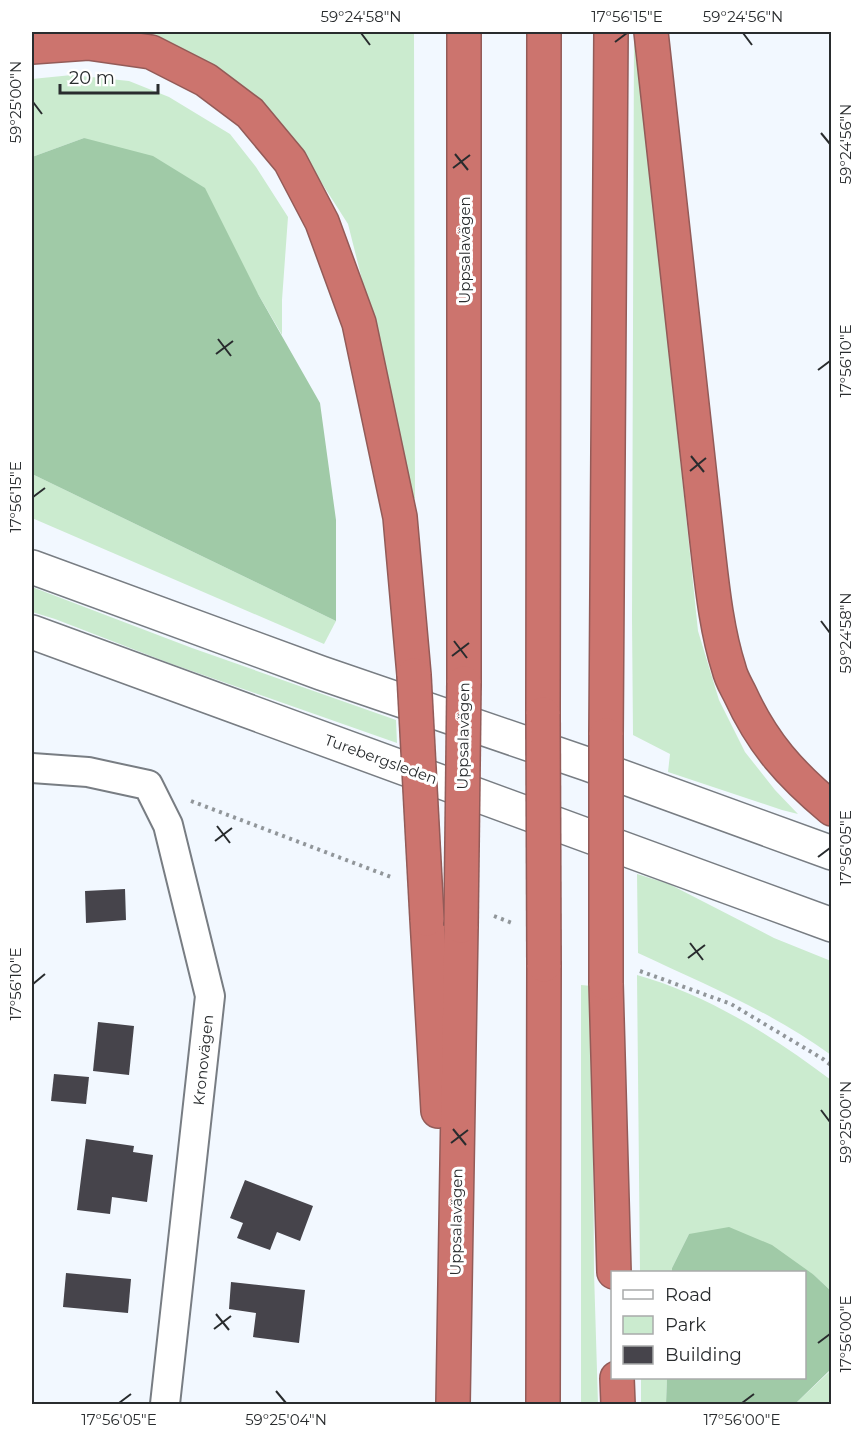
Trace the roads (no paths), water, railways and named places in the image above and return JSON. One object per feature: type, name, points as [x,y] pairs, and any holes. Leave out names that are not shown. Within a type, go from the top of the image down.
[{"type":"highway","name":"Uppsalavägen","points":[[453,1389],[464,683],[464,32]]},
{"type":"highway","points":[[543,1404],[544,32]]},
{"type":"highway","points":[[611,32],[606,983],[614,1271]]},
{"type":"highway","points":[[651,32],[707,541],[715,604],[729,670],[751,718],[780,762],[831,809]]},
{"type":"highway","points":[[32,47],[88,43],[151,52],[206,80],[250,113],[290,161],[322,222],[359,323],[400,517],[414,675],[453,1389]]},
{"type":"highway","points":[[617,1379],[618,1404]]},
{"type":"main road","points":[[32,567],[321,673],[587,764],[831,853]]},
{"type":"main road","name":"Turebergsleden","points":[[32,632],[831,925]]},
{"type":"street","name":"Kronovägen","points":[[32,768],[88,772],[148,785],[168,825],[210,996],[165,1404]]}]
